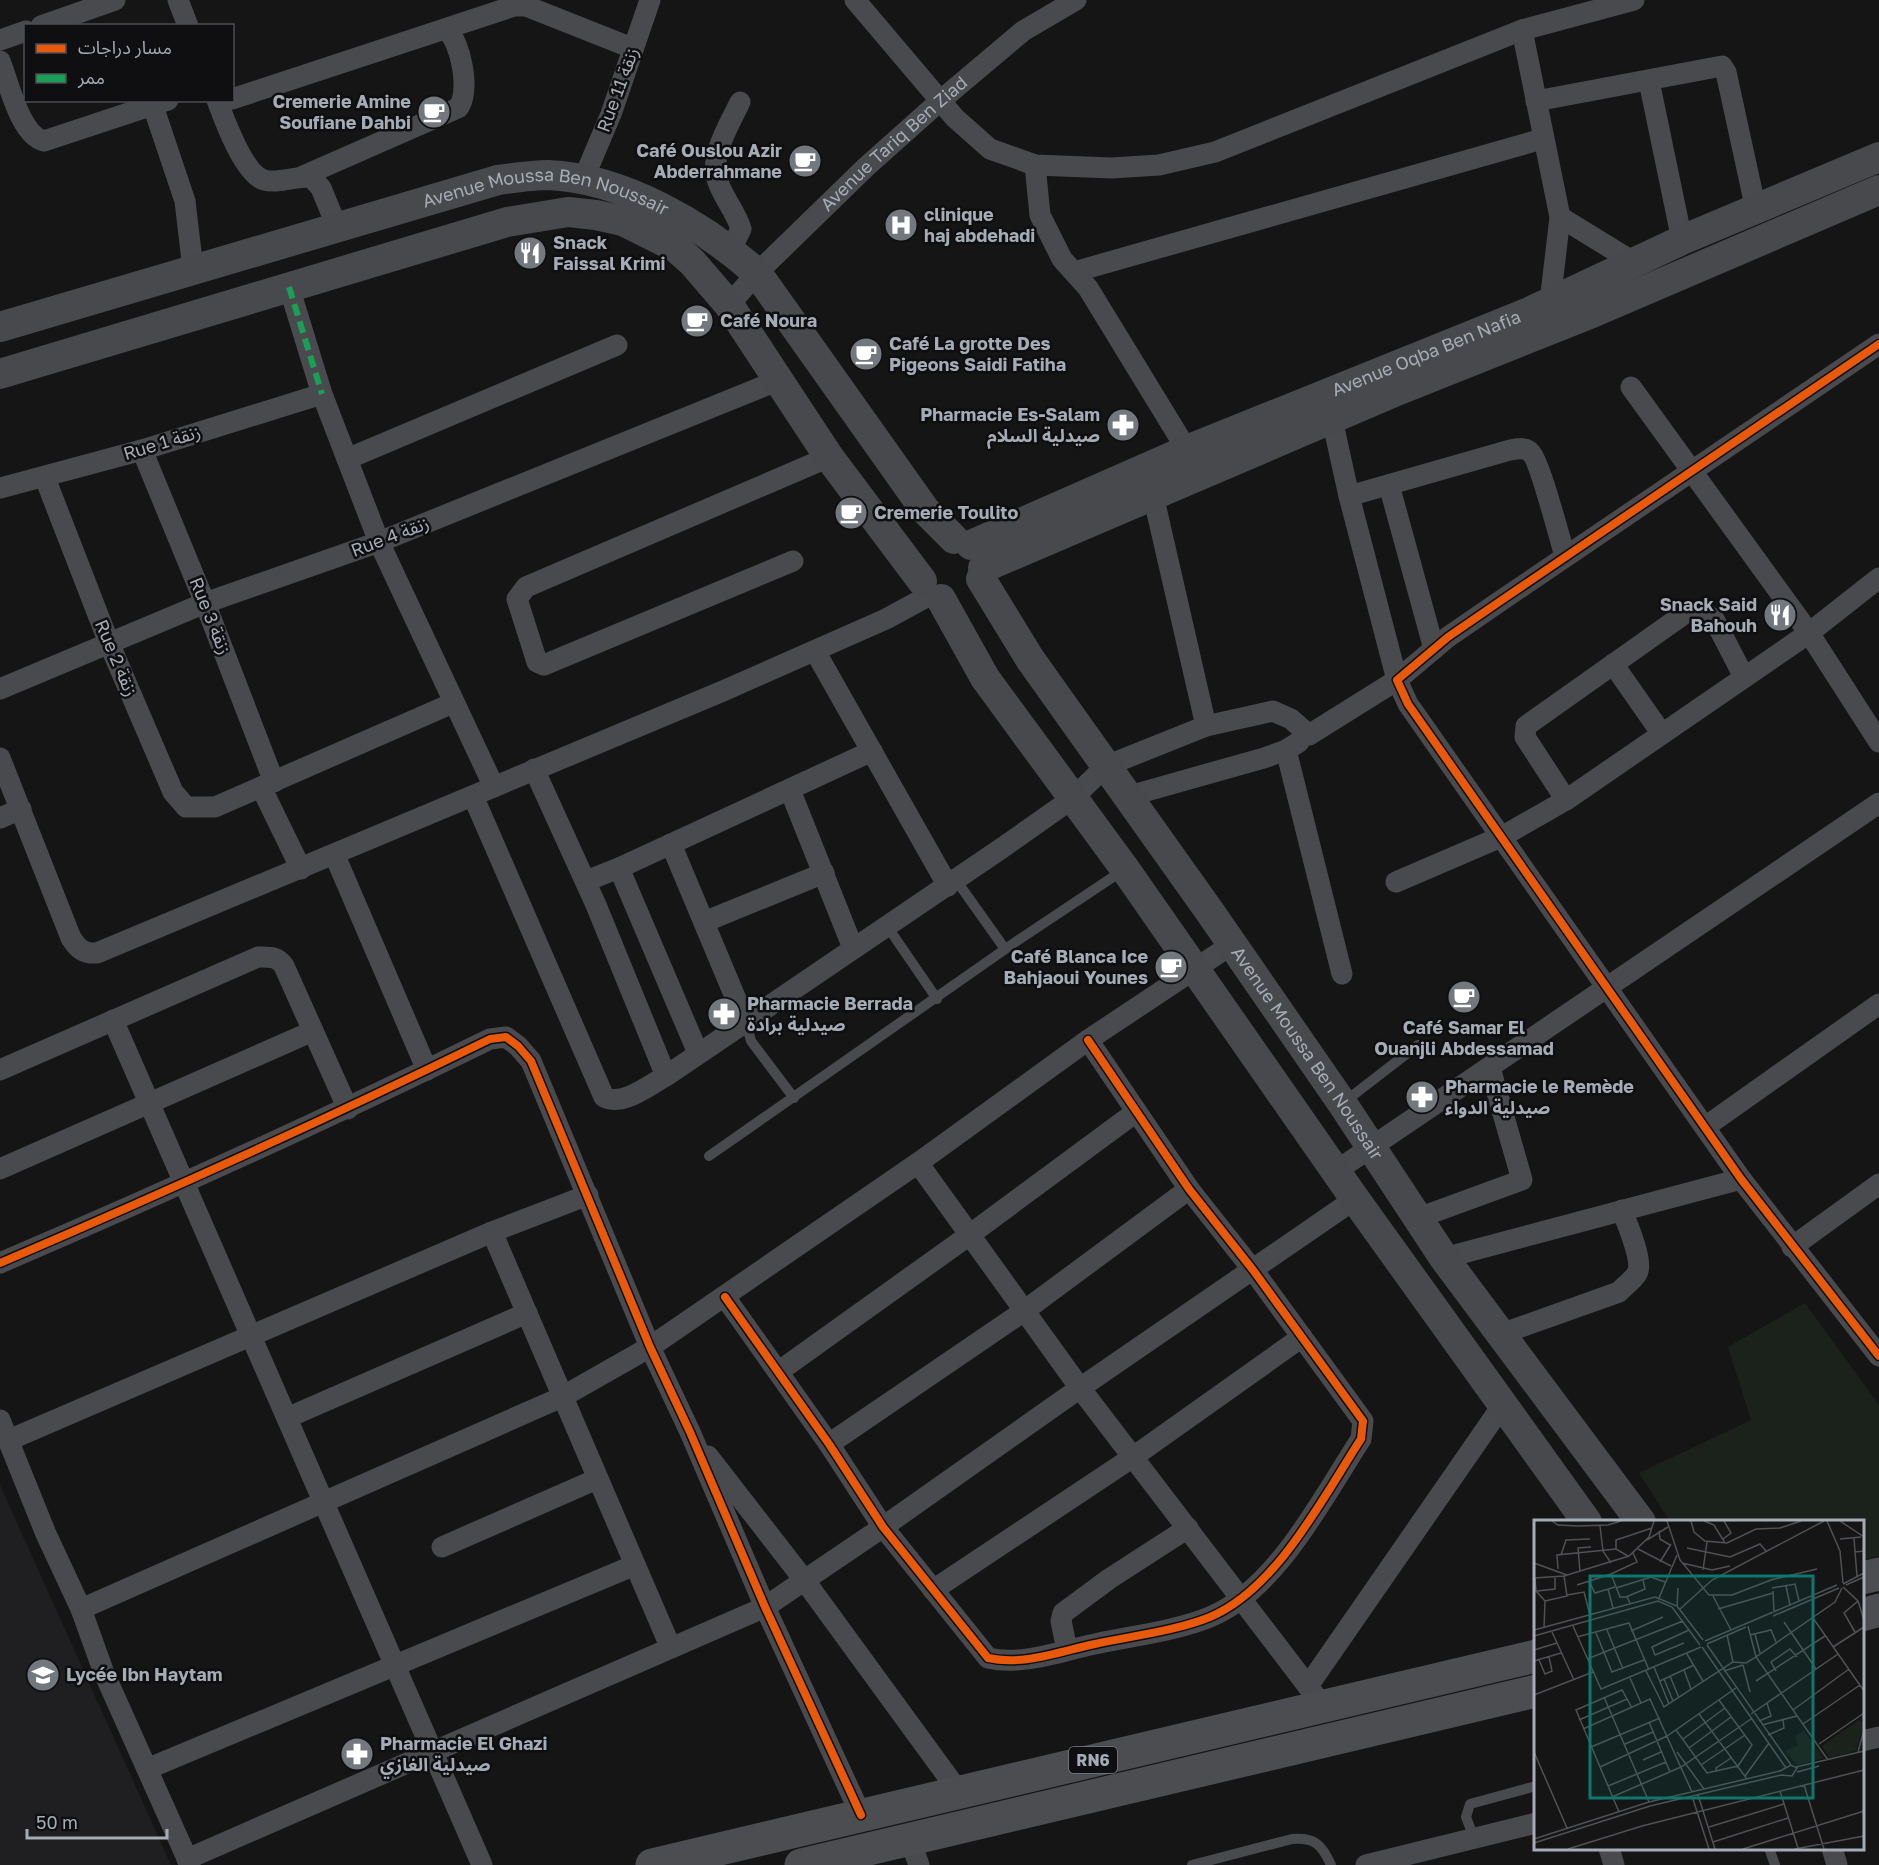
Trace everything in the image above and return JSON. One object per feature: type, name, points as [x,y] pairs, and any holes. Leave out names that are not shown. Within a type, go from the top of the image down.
[{"type":"main road","points":[[1864,1578],[1879,1574]]},
{"type":"main road","points":[[1864,1615],[1879,1610]]},
{"type":"main road","name":"RN6","points":[[652,1865],[959,1791],[1315,1696],[1534,1656]]},
{"type":"main road","name":"RN6","points":[[801,1865],[914,1852],[1534,1692]]},
{"type":"street","points":[[47,24],[115,0]]},
{"type":"street","points":[[178,0],[187,24]]},
{"type":"street","name":"Rue 11 زنقة","points":[[583,180],[611,114],[632,48],[651,0]]},
{"type":"street","points":[[855,0],[940,101],[973,136],[990,149],[1035,165],[1112,168],[1159,165],[1204,155],[1269,133],[1522,30],[1634,0]]},
{"type":"street","name":"Avenue Tariq Ben Ziad","points":[[729,305],[757,273],[866,167],[940,101],[1023,31],[1076,0]]},
{"type":"street","points":[[234,97],[501,10],[526,6],[632,48]]},
{"type":"street","points":[[303,177],[458,108],[463,102],[464,75],[452,34],[446,29]]},
{"type":"street","points":[[1522,30],[1542,139],[1560,217],[1550,302]]},
{"type":"street","points":[[0,39],[24,32]]},
{"type":"street","points":[[0,61],[8,105],[34,138],[44,141],[161,103],[185,201],[193,269]]},
{"type":"street","points":[[1536,101],[1722,66],[1726,72],[1756,210]]},
{"type":"street","points":[[1649,81],[1682,240]]},
{"type":"street","points":[[223,102],[232,137],[258,177],[271,181],[311,177],[321,188],[337,227]]},
{"type":"street","points":[[731,249],[741,229],[715,171],[717,156],[740,102]]},
{"type":"street","points":[[1074,272],[1542,139]]},
{"type":"street","name":"Avenue Oqba Ben Nafia","points":[[972,558],[1187,450],[1479,333],[1682,240],[1879,157]]},
{"type":"street","points":[[1035,165],[1041,215],[1062,260],[1089,288],[1187,450]]},
{"type":"street","name":"Avenue Moussa Ben Noussair","points":[[0,326],[498,180],[549,175],[583,180],[659,205],[731,249],[757,273],[925,510],[972,558],[1030,659],[1129,796],[1342,1103],[1444,1258],[1640,1520]]},
{"type":"street","name":"Avenue Oqba Ben Nafia","points":[[972,558],[1153,495],[1582,317],[1879,190]]},
{"type":"street","name":"Avenue Moussa Ben Noussair","points":[[0,374],[507,222],[568,212],[623,221],[654,234],[692,262],[729,305],[829,457],[932,591],[984,678],[1125,869],[1355,1199],[1586,1520]]},
{"type":"street","points":[[1560,217],[1635,262]]},
{"type":"street","points":[[289,287],[322,394],[379,542],[494,787]]},
{"type":"street","points":[[347,459],[617,345]]},
{"type":"street","points":[[1129,796],[1286,750],[1397,681],[1434,649],[1565,556],[1877,350]]},
{"type":"street","name":"Rue 4 زنقة","points":[[0,689],[205,603],[379,542],[779,380]]},
{"type":"street","points":[[1631,387],[1809,633],[1879,742]]},
{"type":"street","name":"Rue 1 زنقة","points":[[0,488],[142,450],[322,394]]},
{"type":"street","points":[[1332,419],[1349,496],[1397,681],[1408,704],[1503,836],[1741,1179],[1879,1356]]},
{"type":"street","points":[[1349,496],[1510,450],[1526,449],[1531,452],[1539,470],[1565,556]]},
{"type":"street","name":"Rue 3 زنقة","points":[[142,450],[205,603],[268,785],[301,869]]},
{"type":"street","points":[[793,561],[544,665],[537,662],[517,599],[526,587],[829,457]]},
{"type":"street","name":"Rue 2 زنقة","points":[[45,477],[109,643],[173,792],[186,807],[215,807],[268,785]]},
{"type":"street","points":[[1389,485],[1434,649]]},
{"type":"street","points":[[1153,495],[1206,726]]},
{"type":"street","points":[[944,540],[972,558],[970,595],[951,601],[932,591],[922,560],[927,551],[944,540]]},
{"type":"street","points":[[1396,882],[1503,836],[1566,800],[1809,633],[1879,578]]},
{"type":"street","points":[[0,758],[71,938],[77,948],[88,954],[104,951],[335,856],[534,769],[815,651],[886,619],[932,591]]},
{"type":"street","points":[[1566,800],[1525,737],[1526,726],[1687,612],[1701,612],[1714,619],[1744,677]]},
{"type":"street","points":[[815,651],[952,883]]},
{"type":"street","points":[[1613,664],[1662,734]]},
{"type":"street","points":[[268,785],[453,703]]},
{"type":"street","points":[[473,796],[604,1098],[610,1101],[621,1100],[666,1076],[746,1023],[1072,798],[1106,766],[1206,726],[1273,711],[1291,719],[1309,735]]},
{"type":"street","points":[[1286,750],[1342,974]]},
{"type":"street","points":[[586,881],[620,868],[872,751]]},
{"type":"street","points":[[534,769],[586,881],[666,1076]]},
{"type":"street","points":[[790,790],[853,948]]},
{"type":"street","points":[[1336,1171],[1879,803]]},
{"type":"street","points":[[0,818],[21,809]]},
{"type":"street","points":[[671,844],[746,1023]]},
{"type":"street","points":[[335,856],[427,1070]]},
{"type":"street","points":[[620,868],[698,1053]]},
{"type":"street","points":[[704,922],[824,873]]},
{"type":"street","points":[[81,1609],[326,1503],[562,1397],[650,1347],[918,1163],[1088,1040],[1232,945]]},
{"type":"street","points":[[0,1070],[258,957],[269,957],[279,959],[284,966],[348,1109]]},
{"type":"street","points":[[1705,1127],[1879,1004]]},
{"type":"street","points":[[113,1020],[289,1417],[482,1865]]},
{"type":"street","points":[[0,1169],[313,1031]]},
{"type":"street","points":[[0,1263],[185,1184],[348,1109],[490,1039],[506,1037],[518,1046],[531,1061],[650,1347],[690,1432],[765,1607],[861,1815]]},
{"type":"street","points":[[726,1297],[829,1444],[883,1527],[988,1658],[1018,1660],[1209,1617],[1242,1598],[1275,1564],[1298,1535],[1361,1439],[1363,1421],[1253,1270],[1189,1189],[1088,1040]]},
{"type":"street","points":[[1418,1218],[1522,1180],[1490,1068]]},
{"type":"street","points":[[778,1372],[1136,1112]]},
{"type":"street","points":[[918,1163],[968,1236],[1080,1388],[1315,1696],[1504,1403]]},
{"type":"street","points":[[1444,1258],[1741,1179]]},
{"type":"street","points":[[1792,1247],[1879,1184]]},
{"type":"street","points":[[829,1444],[1024,1311],[1189,1189]]},
{"type":"street","points":[[9,1440],[492,1232],[588,1195]]},
{"type":"street","points":[[0,1420],[46,1534],[81,1609],[104,1673],[189,1862],[432,1750],[765,1607],[1355,1199]]},
{"type":"street","points":[[1501,1334],[1619,1292],[1638,1273],[1639,1262],[1622,1210]]},
{"type":"street","points":[[492,1232],[670,1646]]},
{"type":"street","points":[[289,1417],[526,1313]]},
{"type":"street","points":[[933,1590],[1133,1457],[1302,1337]]},
{"type":"street","points":[[690,1432],[805,1581],[959,1791]]},
{"type":"street","points":[[442,1547],[597,1479]]},
{"type":"street","points":[[1067,1650],[1061,1621],[1063,1613],[1108,1579],[1188,1528]]},
{"type":"street","points":[[147,1769],[635,1565]]},
{"type":"street","points":[[1864,1741],[1879,1737]]},
{"type":"street","points":[[1366,1865],[1534,1823]]},
{"type":"street","points":[[1610,1850],[1614,1865]]},
{"type":"street","points":[[1833,1850],[1837,1865]]},
{"type":"lane","points":[[709,1156],[1005,949],[1125,869]]},
{"type":"lane","points":[[952,883],[1005,949]]},
{"type":"lane","points":[[887,926],[936,999]]},
{"type":"lane","points":[[746,1023],[751,1041],[794,1098]]},
{"type":"lane","points":[[1342,1103],[1418,1045]]},
{"type":"lane","points":[[1474,1838],[1466,1817],[1470,1804],[1534,1787]]},
{"type":"lane","points":[[1192,1865],[1292,1839],[1307,1838],[1324,1849],[1331,1865]]},
{"type":"lane","points":[[1770,1850],[1775,1865]]},
{"type":"shaded area","points":[[1805,1303],[1879,1405],[1879,1556],[1864,1560],[1864,1520],[1669,1520],[1639,1473],[1751,1420],[1728,1347]]},
{"type":"shaded area","name":"Lycée Ibn Haytam","points":[[0,1485],[171,1865],[0,1865]]},
{"type":"marked path","points":[[289,287],[322,394]]},
{"type":"cycle path","points":[[1879,344],[1448,637],[1397,680],[1408,704],[1741,1179],[1879,1356]]},
{"type":"cycle path","points":[[0,1263],[247,1154],[490,1039],[506,1037],[518,1046],[531,1061],[650,1347],[690,1432],[765,1607],[861,1815]]},
{"type":"cycle path","points":[[725,1297],[829,1444],[883,1527],[988,1658],[1015,1660],[1042,1657],[1168,1630],[1210,1617],[1234,1604],[1257,1586],[1296,1539],[1361,1439],[1363,1421],[1253,1270],[1189,1189],[1088,1040]]},
{"type":"place","name":"Cremerie Amine Soufiane Dahbi","points":[[434,112]]},
{"type":"place","name":"Café Ouslou Azir Abderrahmane","points":[[805,161]]},
{"type":"place","name":"clinique haj abdehadi","points":[[901,225]]},
{"type":"place","name":"Snack Faissal Krimi","points":[[530,253]]},
{"type":"place","name":"Café Noura","points":[[697,321]]},
{"type":"place","name":"Café La grotte Des Pigeons Saidi Fatiha","points":[[866,354]]},
{"type":"place","name":"Pharmacie Es-Salam صيدلية السلام","points":[[1123,425]]},
{"type":"place","name":"Cremerie Toulito","points":[[851,513]]},
{"type":"place","name":"Snack Said Bahouh","points":[[1780,615]]},
{"type":"place","name":"Café Blanca Ice Bahjaoui Younes","points":[[1171,967]]},
{"type":"place","name":"Café Samar El Ouanjli Abdessamad","points":[[1464,997]]},
{"type":"place","name":"Pharmacie Berrada صيدلية برادة","points":[[724,1014]]},
{"type":"place","name":"Pharmacie le Remède صيدلية الدواء","points":[[1422,1097]]},
{"type":"place","name":"Lycée Ibn Haytam","points":[[43,1675]]},
{"type":"place","name":"Pharmacie El Ghazi صيدلية الغازي","points":[[357,1754]]}]
